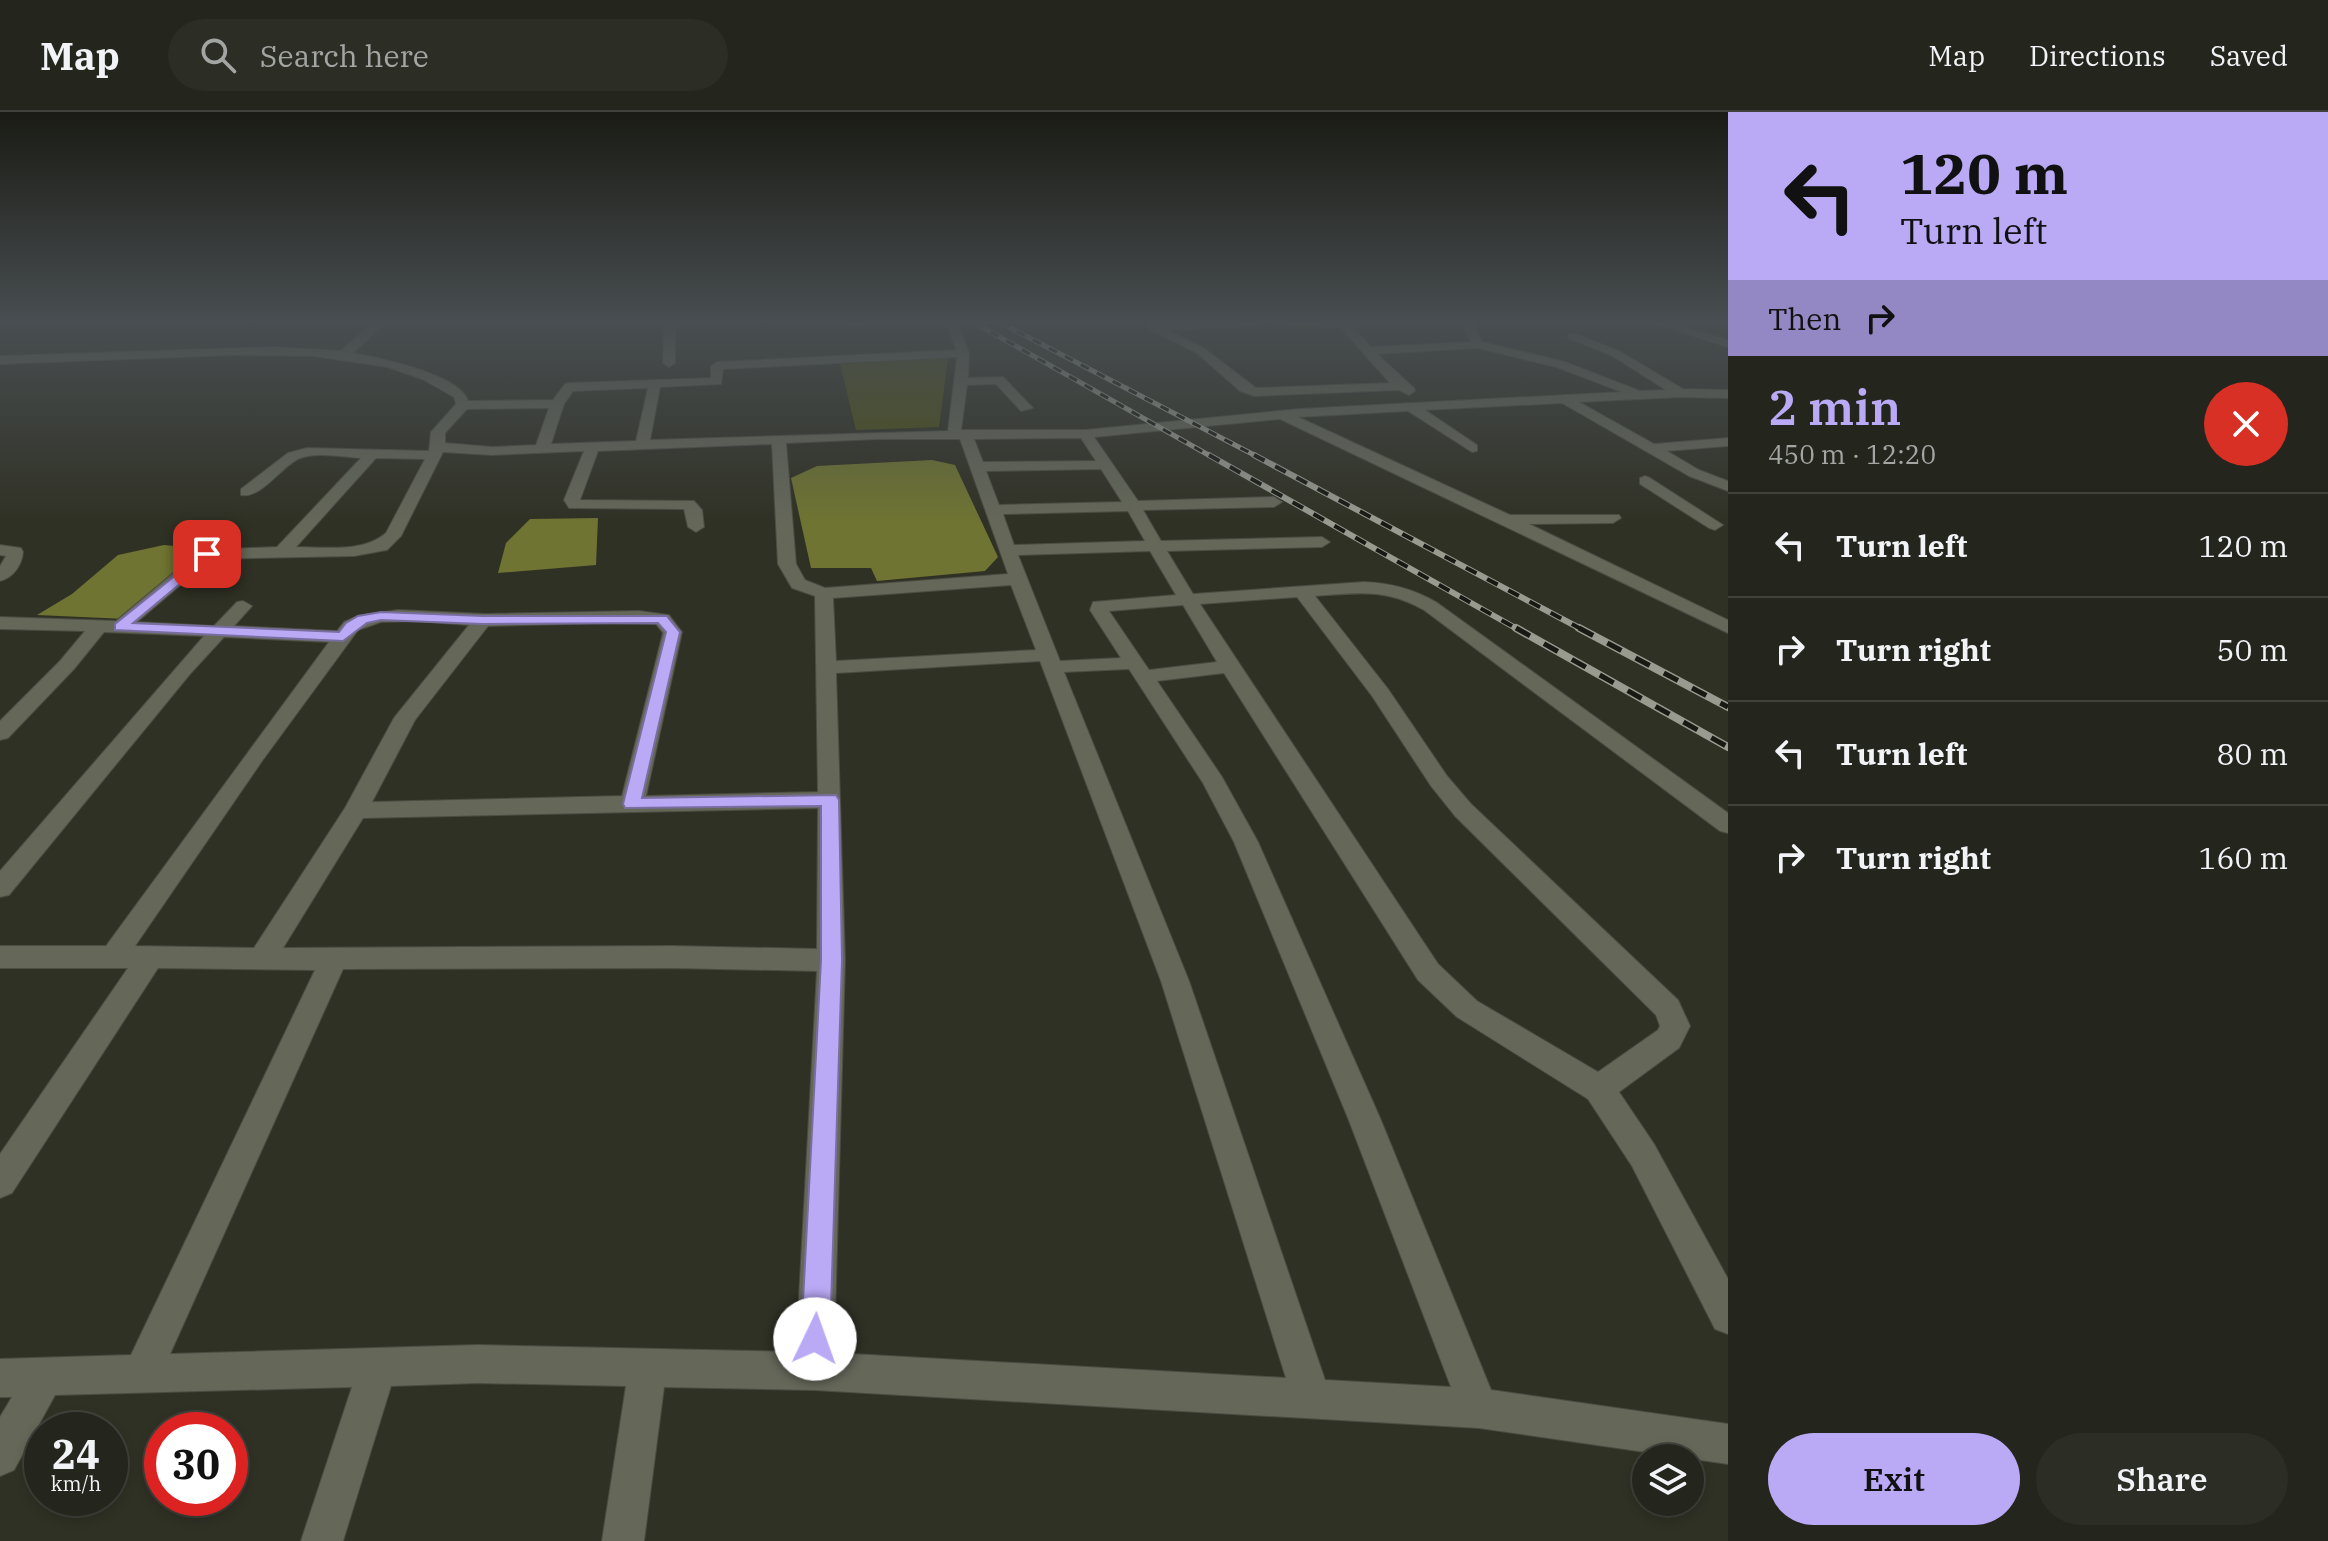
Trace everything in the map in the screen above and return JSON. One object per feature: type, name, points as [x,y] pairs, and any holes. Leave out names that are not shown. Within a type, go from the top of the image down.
[{"type":"street","points":[[450,390],[460,395],[463,405]]},
{"type":"street","points":[[542,449],[557,404],[567,390]]},
{"type":"street","points":[[642,445],[654,390]]},
{"type":"street","points":[[961,390],[959,433],[976,467],[1175,981],[1312,1399]]},
{"type":"street","points":[[1008,390],[1026,408]]},
{"type":"street","points":[[1248,390],[1311,390]]},
{"type":"street","points":[[1407,390],[1430,406]]},
{"type":"street","points":[[1626,390],[1639,396]]},
{"type":"street","points":[[1675,390],[1680,393]]},
{"type":"street","points":[[246,492],[293,456],[326,452],[492,451],[959,433],[1085,434],[1283,415],[1411,407],[1680,393],[1728,394]]},
{"type":"street","points":[[1702,394],[1728,410]]},
{"type":"street","points":[[1567,400],[1694,473],[1728,486]]},
{"type":"street","points":[[120,627],[207,554],[354,551],[381,546],[393,536],[436,451],[438,432],[463,405],[557,404]]},
{"type":"street","points":[[1411,407],[1472,448]]},
{"type":"street","points":[[1283,415],[1628,576],[1728,627]]},
{"type":"street","points":[[1085,434],[1133,506],[1230,666],[1428,972],[1467,1009],[1599,1089],[1643,1155],[1728,1316]]},
{"type":"street","points":[[779,439],[787,564],[798,584],[824,593],[1018,579]]},
{"type":"street","points":[[1652,448],[1728,442]]},
{"type":"street","points":[[593,446],[572,500],[575,505],[688,504],[694,510],[696,527]]},
{"type":"street","points":[[283,551],[372,454]]},
{"type":"street","points":[[976,467],[1103,465]]},
{"type":"street","points":[[1645,481],[1724,528]]},
{"type":"street","points":[[992,510],[1274,502]]},
{"type":"street","points":[[1505,520],[1613,518]]},
{"type":"street","points":[[1007,550],[1322,542]]},
{"type":"street","points":[[0,550],[15,552],[14,562],[0,576]]},
{"type":"street","points":[[1479,1408],[1364,1118],[1272,898],[1214,782],[1099,606],[1301,590],[1387,588],[1420,601],[1728,825]]},
{"type":"street","points":[[1301,590],[1381,693],[1439,781],[1463,810],[1668,1008],[1675,1026],[1669,1039],[1599,1089]]},
{"type":"street","points":[[814,1371],[831,960],[828,667],[824,593]]},
{"type":"street","points":[[0,888],[172,682],[243,606]]},
{"type":"street","points":[[113,957],[254,756],[351,626],[363,619],[381,616],[483,620],[639,617],[662,619],[669,623],[673,632],[632,804]]},
{"type":"street","points":[[262,959],[356,810],[405,718],[483,620]]},
{"type":"street","points":[[0,623],[343,637]]},
{"type":"street","points":[[0,733],[67,665],[99,626]]},
{"type":"street","points":[[828,667],[1051,661],[1140,670],[1230,666]]},
{"type":"street","points":[[356,810],[830,800]]},
{"type":"street","points":[[0,957],[673,957],[831,960]]},
{"type":"street","points":[[0,1182],[150,957]]},
{"type":"street","points":[[143,1371],[334,958]]},
{"type":"street","points":[[0,1378],[43,1379],[143,1371],[478,1364],[814,1371],[1479,1408],[1728,1444]]},
{"type":"street","points":[[623,1541],[648,1367]]},
{"type":"street","points":[[322,1541],[377,1368]]},
{"type":"street","points":[[0,1456],[43,1379]]},
{"type":"shaded area","points":[[846,390],[944,390],[939,427],[856,430]]},
{"type":"shaded area","points":[[932,460],[955,465],[998,557],[985,571],[877,581],[871,568],[811,568],[791,478],[817,466]]},
{"type":"shaded area","points":[[598,518],[596,565],[498,573],[506,543],[530,519]]},
{"type":"shaded area","points":[[164,545],[206,549],[126,619],[37,615],[72,594],[118,555]]},
{"type":"railway","points":[[1093,390],[1212,457]]},
{"type":"railway","points":[[1129,390],[1258,457]]},
{"type":"railway","points":[[1209,455],[1519,630]]},
{"type":"railway","points":[[1254,455],[1583,630]]},
{"type":"railway","points":[[1516,628],[1728,747]]},
{"type":"railway","points":[[1579,628],[1728,707]]},
{"type":"route","points":[[207,554],[120,627],[343,637],[351,626],[363,619],[381,616],[483,620],[662,619],[669,623],[673,632],[632,804],[830,800],[831,960],[815,1339]]}]
